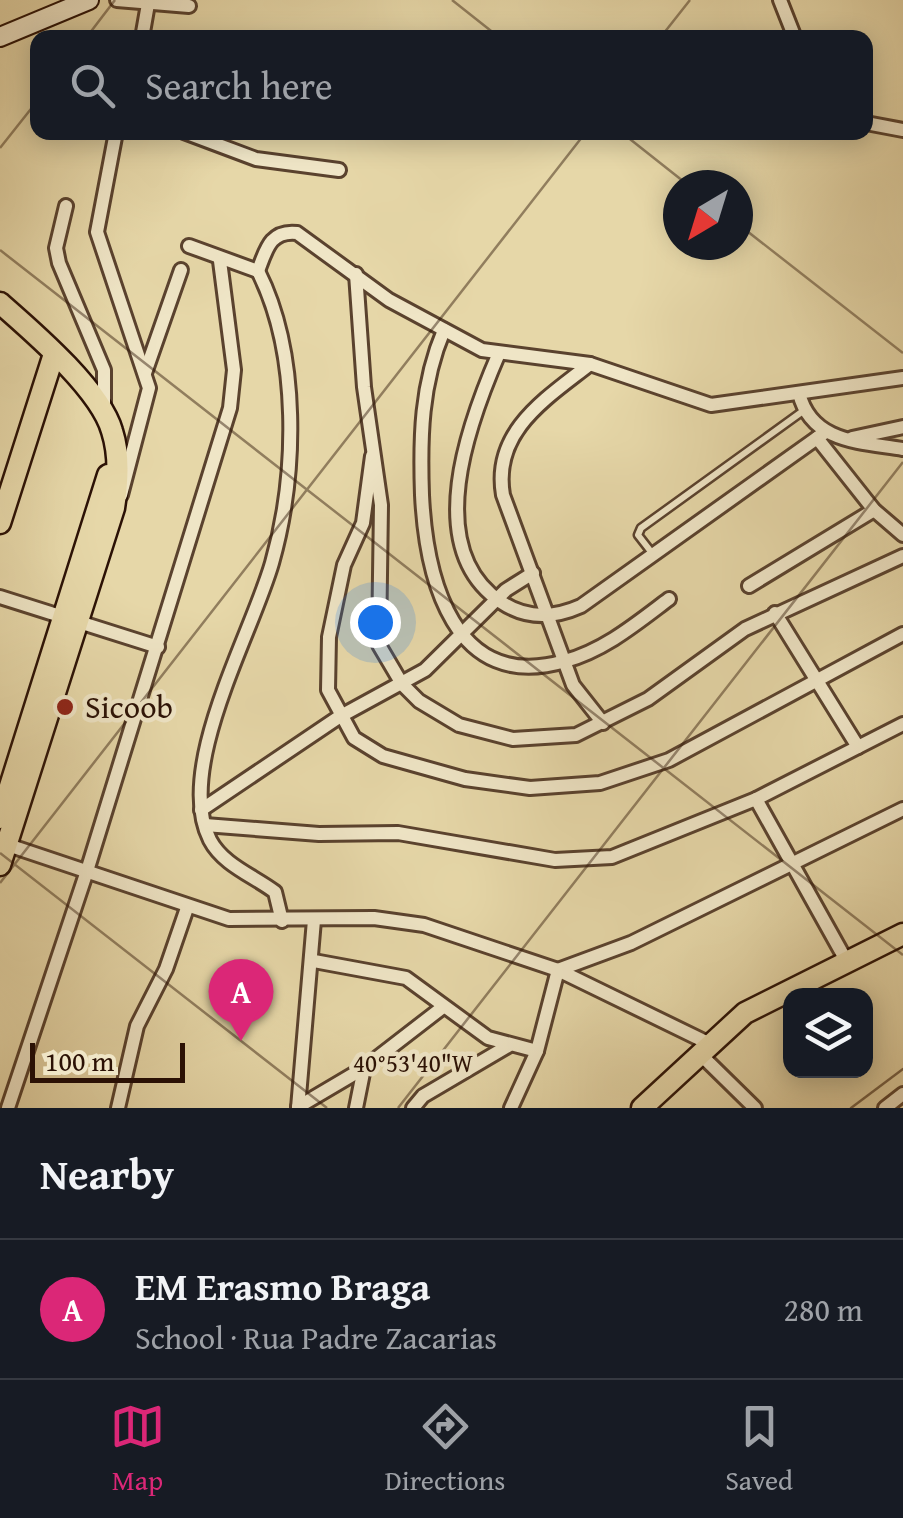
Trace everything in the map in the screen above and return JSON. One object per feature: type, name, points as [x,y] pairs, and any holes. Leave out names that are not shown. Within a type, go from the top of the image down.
[{"type":"main road","points":[[0,37],[89,0]]},
{"type":"main road","points":[[0,303],[55,355],[104,412],[113,432],[119,474],[0,818]]},
{"type":"main road","points":[[28,330],[44,358],[44,390]]},
{"type":"main road","points":[[0,523],[55,355]]},
{"type":"main road","points":[[2,851],[11,787]]},
{"type":"main road","points":[[642,1108],[705,1048],[762,1002],[903,934]]},
{"type":"street","points":[[117,0],[189,6]]},
{"type":"street","points":[[780,0],[792,30]]},
{"type":"street","points":[[143,30],[148,4]]},
{"type":"street","points":[[873,127],[903,130]]},
{"type":"street","points":[[107,506],[125,488],[149,394],[146,373],[97,232],[116,140]]},
{"type":"street","points":[[205,140],[256,159],[339,170]]},
{"type":"street","points":[[66,206],[56,248],[104,370],[104,412]]},
{"type":"street","points":[[282,921],[279,896],[219,853],[201,810],[200,778],[266,583],[284,496],[288,434],[284,359],[258,271],[272,239],[288,232],[308,237],[389,300],[475,348],[590,364],[711,404],[903,378]]},
{"type":"street","points":[[189,246],[220,261],[258,271]]},
{"type":"street","points":[[8,1108],[87,871],[230,408],[234,370],[220,261]]},
{"type":"street","points":[[146,373],[180,270]]},
{"type":"street","points":[[356,274],[360,352],[375,449],[384,566],[377,634],[382,654],[402,684],[436,713],[486,734],[562,738],[603,723],[674,682],[745,629],[903,556]]},
{"type":"street","points":[[444,330],[423,406],[423,508],[434,588],[444,611],[483,652],[512,664],[563,662],[604,646],[669,599]]},
{"type":"street","points":[[500,353],[472,422],[458,475],[464,554],[476,580],[497,600],[518,611],[550,616],[581,606],[821,435],[903,449]]},
{"type":"street","points":[[590,364],[529,413],[504,457],[503,495],[550,616],[563,662],[577,692],[603,723]]},
{"type":"street","points":[[799,393],[804,410],[874,510],[903,534]]},
{"type":"street","points":[[850,440],[903,428]]},
{"type":"street","points":[[375,449],[367,476],[363,523],[344,565],[329,637],[328,690],[339,717],[362,745],[412,765],[465,779],[566,787],[600,784],[668,760],[903,634]]},
{"type":"street","points":[[750,586],[874,510]]},
{"type":"street","points":[[201,810],[339,717],[426,670],[497,600],[534,573]]},
{"type":"street","points":[[0,597],[158,646]]},
{"type":"street","points":[[776,614],[858,747]]},
{"type":"street","points":[[205,825],[319,834],[398,833],[517,856],[580,861],[641,848],[756,800],[903,724]]},
{"type":"street","points":[[756,800],[848,962]]},
{"type":"street","points":[[558,970],[611,953],[903,809]]},
{"type":"street","points":[[2,851],[87,871],[187,908],[230,919],[374,918],[424,925],[558,970],[705,1048],[756,1108]]},
{"type":"street","points":[[118,1108],[137,1026],[166,969],[187,908]]},
{"type":"street","points":[[298,1107],[314,961],[314,920]]},
{"type":"street","points":[[314,961],[394,974],[420,986],[443,1007],[508,1046],[537,1051]]},
{"type":"street","points":[[511,1108],[537,1051],[558,970]]},
{"type":"street","points":[[298,1107],[364,1068],[443,1007]]},
{"type":"street","points":[[413,1108],[423,1096],[508,1046]]},
{"type":"street","points":[[356,1108],[364,1068]]},
{"type":"street","points":[[884,1108],[903,1094]]},
{"type":"lane","points":[[652,553],[638,535],[641,528],[804,410]]},
{"type":"waterway","points":[[851,1108],[903,1069]]},
{"type":"place","name":"Sicoob","points":[[65,707]]},
{"type":"place","name":"EM Erasmo Braga","points":[[241,1041]]}]
